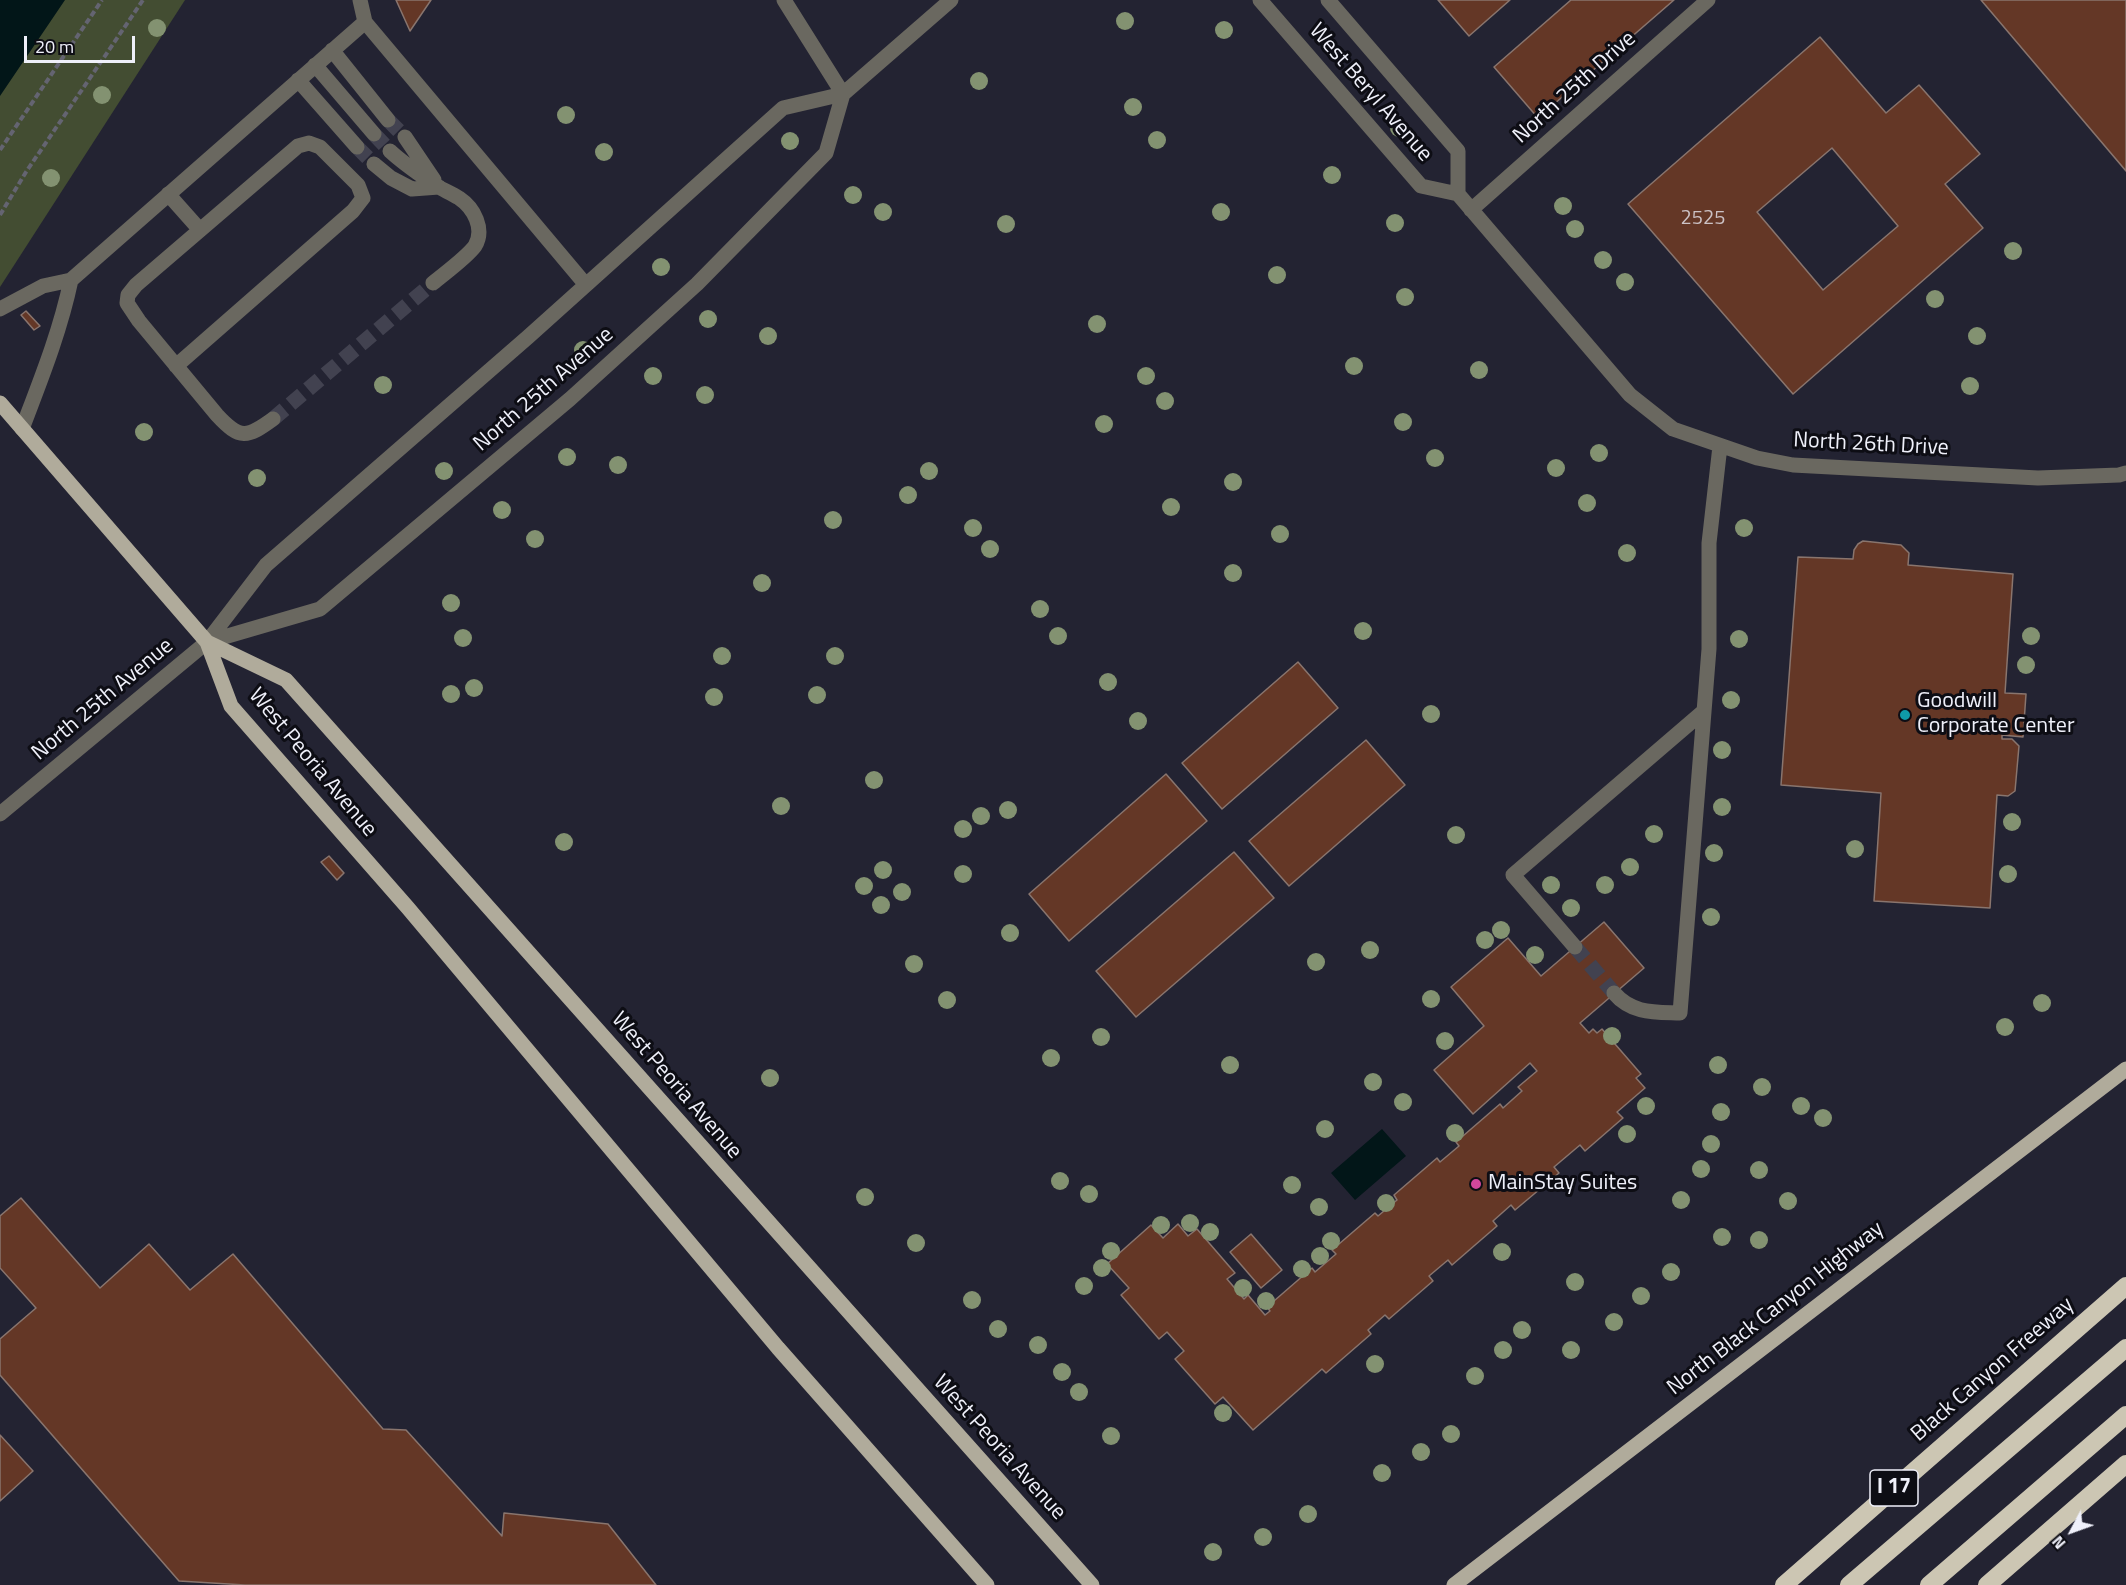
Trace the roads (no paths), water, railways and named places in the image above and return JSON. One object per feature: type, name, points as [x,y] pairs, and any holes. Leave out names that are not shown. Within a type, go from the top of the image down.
[{"type":"highway","name":"Black Canyon Freeway","points":[[1784,1585],[2126,1286]]},
{"type":"highway","points":[[1849,1585],[2126,1348]]},
{"type":"highway","points":[[1929,1585],[2126,1415]]},
{"type":"highway","points":[[1987,1585],[2126,1464]]},
{"type":"main road","name":"West Peoria Avenue","points":[[0,403],[207,642],[231,706],[408,908],[786,1356],[987,1585]]},
{"type":"main road","name":"West Peoria Avenue","points":[[207,642],[286,680],[1092,1585]]},
{"type":"main road","name":"North Black Canyon Highway","points":[[1454,1585],[2126,1069]]},
{"type":"street","points":[[360,0],[364,22],[586,285]]},
{"type":"street","points":[[784,0],[843,94]]},
{"type":"street","name":"North 25th Avenue","points":[[0,814],[207,642],[266,565],[586,285],[783,108],[843,94],[951,0]]},
{"type":"street","name":"West Beryl Avenue","points":[[1260,0],[1421,186],[1458,194],[1458,151],[1328,0]]},
{"type":"street","name":"North 25th Drive","points":[[1471,210],[1708,0]]},
{"type":"street","points":[[0,309],[43,285],[71,280],[364,22]]},
{"type":"street","points":[[332,50],[388,120]]},
{"type":"street","points":[[315,65],[374,134]]},
{"type":"street","points":[[298,80],[357,147]]},
{"type":"street","name":"North 25th Avenue","points":[[207,642],[320,609],[570,399],[698,284],[826,153],[843,94]]},
{"type":"street","points":[[405,137],[439,187]]},
{"type":"street","points":[[176,366],[353,211],[363,198],[358,184],[336,160],[320,147],[309,143],[298,146],[136,285],[128,295],[127,303],[133,312],[176,366],[230,429],[240,433],[254,432],[273,419]]},
{"type":"street","points":[[390,151],[439,187],[460,198],[469,206],[477,220],[480,235],[474,247],[434,283]]},
{"type":"street","points":[[374,164],[391,178],[412,189],[439,187]]},
{"type":"street","points":[[168,194],[200,230]]},
{"type":"street","points":[[1458,194],[1471,210]]},
{"type":"street","name":"North 26th Drive","points":[[1471,210],[1630,395],[1673,429],[1757,458],[1793,465],[2038,478],[2126,473]]},
{"type":"street","points":[[22,429],[54,345],[71,280]]},
{"type":"street","points":[[1614,993],[1629,1006],[1645,1012],[1680,1013],[1708,649],[1709,543],[1720,446]]},
{"type":"street","points":[[1575,947],[1513,876],[1704,711]]},
{"type":"tunnel","points":[[388,120],[405,137]]},
{"type":"tunnel","points":[[374,134],[390,151]]},
{"type":"tunnel","points":[[357,147],[374,164]]},
{"type":"tunnel","points":[[273,419],[433,283]]},
{"type":"tunnel","points":[[1575,947],[1614,993]]},
{"type":"place","name":"Goodwill Corporate Center","points":[[1905,715]]},
{"type":"place","name":"MainStay Suites","points":[[1476,1184]]}]
